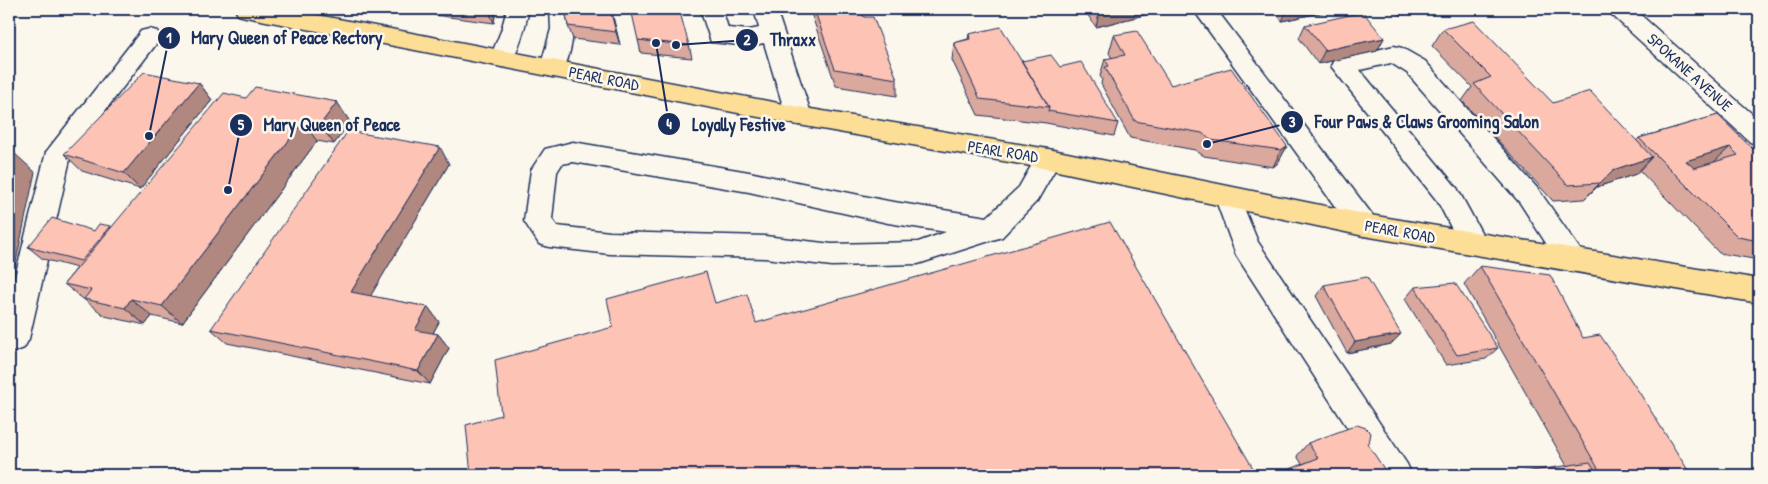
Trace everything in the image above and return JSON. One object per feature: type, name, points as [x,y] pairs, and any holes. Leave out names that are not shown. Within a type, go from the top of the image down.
[{"type":"main road","name":"PEARL ROAD","points":[[246,9],[798,116],[1048,159],[1364,225],[1759,291]]},
{"type":"street","points":[[502,58],[513,31],[518,9]]},
{"type":"street","points":[[552,68],[563,29],[561,9]]},
{"type":"street","points":[[711,9],[720,36],[750,38],[774,33]]},
{"type":"street","points":[[765,9],[774,33],[798,116]]},
{"type":"street","points":[[1204,9],[1364,225]]},
{"type":"street","name":"SPOKANE AVENUE","points":[[1620,9],[1759,135]]},
{"type":"street","points":[[14,339],[59,152],[149,37]]},
{"type":"street","points":[[1473,243],[1448,195],[1343,66],[1394,54],[1416,67],[1529,196],[1572,260]]},
{"type":"street","points":[[992,230],[888,212],[749,182],[573,152],[554,156],[544,170],[538,221],[549,236],[610,243],[765,247],[832,255],[918,253],[992,230],[1028,194],[1048,159]]},
{"type":"street","points":[[1228,198],[1246,247],[1396,475]]},
{"type":"building","points":[[565,9],[610,9],[616,32],[568,26]]},
{"type":"building","points":[[631,9],[679,9],[689,45],[638,40]]},
{"type":"building","points":[[814,9],[860,9],[864,17],[873,17],[897,79],[835,69]]},
{"type":"building","points":[[1095,9],[1118,9],[1099,13]]},
{"type":"building","points":[[1363,12],[1384,38],[1325,50],[1305,25]]},
{"type":"building","points":[[1474,21],[1553,103],[1590,91],[1652,157],[1613,170],[1600,183],[1568,185],[1474,84],[1491,77],[1443,29]]},
{"type":"building","points":[[1001,27],[1049,107],[980,99],[954,43],[970,39],[969,34]]},
{"type":"building","points":[[1137,31],[1171,85],[1231,68],[1287,146],[1281,150],[1211,140],[1202,133],[1135,121],[1105,67],[1109,66],[1105,59],[1125,55],[1114,35]]},
{"type":"building","points":[[1051,55],[1060,67],[1081,62],[1118,123],[1048,111],[1049,107],[1022,61]]},
{"type":"building","points":[[144,72],[199,83],[124,173],[64,154]]},
{"type":"building","points":[[255,87],[337,102],[320,125],[303,122],[162,306],[131,299],[125,308],[84,299],[91,290],[64,284],[224,93],[246,98]]},
{"type":"building","points":[[1718,115],[1759,155],[1759,201],[1757,202],[1759,205],[1759,241],[1738,237],[1639,138]],"holes":[[[1730,147],[1738,155],[1694,168],[1686,161]]]},
{"type":"building","points":[[348,131],[440,147],[351,292],[428,307],[415,330],[438,334],[418,371],[211,329]]},
{"type":"building","points":[[14,153],[9,174],[9,154]]},
{"type":"building","points":[[52,218],[94,231],[99,224],[111,226],[81,261],[28,247]]},
{"type":"building","points":[[1110,222],[1257,475],[471,475],[466,425],[501,415],[495,360],[613,327],[607,299],[706,272],[715,303],[747,294],[756,323]]},
{"type":"building","points":[[1480,266],[1550,275],[1583,338],[1600,335],[1639,392],[1691,475],[1602,475]]},
{"type":"building","points":[[1367,277],[1401,334],[1355,342],[1324,285]]},
{"type":"building","points":[[1455,283],[1498,348],[1457,355],[1415,287]]},
{"type":"building","points":[[1357,425],[1366,428],[1371,433],[1369,443],[1367,443],[1388,475],[1275,475],[1318,458],[1308,443]]},
{"type":"building","points":[[1590,462],[1598,475],[1506,475]]},
{"type":"place","name":"Loyally Festive","points":[[656,43]]},
{"type":"place","name":"Thraxx","points":[[676,45]]},
{"type":"place","name":"Mary Queen of Peace Rectory","points":[[149,136]]},
{"type":"place","name":"Four Paws & Claws Grooming Salon","points":[[1207,144]]},
{"type":"place","name":"Mary Queen of Peace","points":[[228,190]]}]
